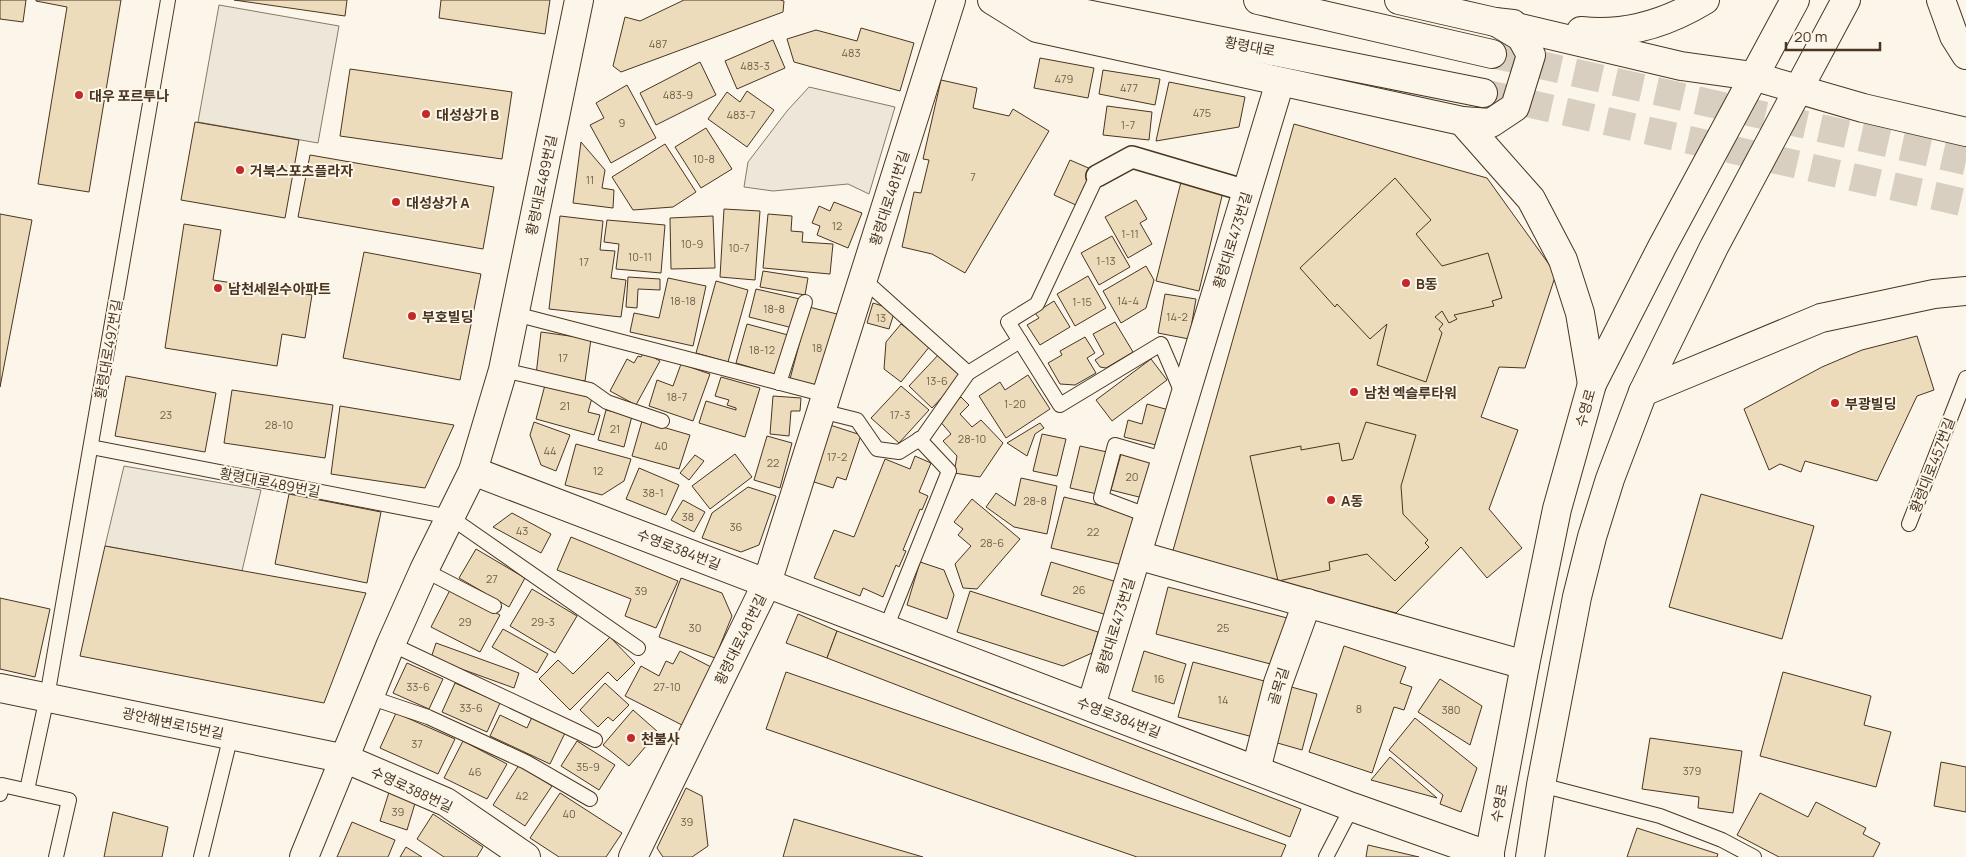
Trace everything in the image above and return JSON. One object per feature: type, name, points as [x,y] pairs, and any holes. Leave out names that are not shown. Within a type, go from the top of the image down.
[{"type":"street","name":"황령대로489번길","points":[[304,857],[346,759],[391,644],[424,570],[473,471],[503,370],[579,0]]},
{"type":"street","name":"황령대로481번길","points":[[633,857],[767,583],[824,403],[868,283],[951,0]]},
{"type":"street","points":[[992,0],[1038,28],[1462,121],[1491,123],[1515,107],[1531,55],[1521,37],[1495,22]]},
{"type":"street","name":"황령대로","points":[[1016,0],[1483,93]]},
{"type":"street","points":[[1258,0],[1492,54]]},
{"type":"street","points":[[1399,0],[1681,66],[1753,76],[1863,108],[1966,132]]},
{"type":"street","points":[[1495,22],[1597,33],[1634,30],[1668,19],[1705,0]]},
{"type":"street","name":"수영로","points":[[1490,856],[1525,665],[1557,509],[1592,384],[1662,246],[1795,0]]},
{"type":"street","points":[[1530,857],[1541,785],[1577,597],[1592,537],[1610,479],[1643,392],[1714,247],[1846,0]]},
{"type":"street","points":[[1941,0],[1954,36],[1966,55]]},
{"type":"street","name":"황령대로473번길","points":[[1091,706],[1280,82]]},
{"type":"street","points":[[1462,121],[1531,200],[1563,260],[1580,313],[1592,384]]},
{"type":"street","points":[[1097,176],[1132,157],[1247,191]]},
{"type":"street","points":[[1643,392],[1821,318],[1934,294],[1966,291]]},
{"type":"street","name":"수영로384번길","points":[[473,471],[1352,807],[1490,856]]},
{"type":"street","points":[[1137,555],[1525,665]]},
{"type":"street","name":"골목길","points":[[1256,770],[1278,683],[1306,603]]},
{"type":"street","name":"광안해변로15번길","points":[[0,688],[346,759]]},
{"type":"street","name":"수영로388번길","points":[[346,759],[446,802],[526,857]]},
{"type":"lane","name":"황령대로497번길","points":[[27,790],[47,698],[168,0]]},
{"type":"lane","points":[[1097,176],[1038,304],[1008,322],[1060,405],[1162,344],[1185,398]]},
{"type":"lane","points":[[868,283],[968,373]]},
{"type":"lane","points":[[779,383],[805,302]]},
{"type":"lane","points":[[515,314],[779,383],[857,420],[877,449],[899,452],[923,437],[968,373],[1020,341]]},
{"type":"lane","points":[[503,370],[590,390],[607,402],[662,420]]},
{"type":"lane","name":"황령대로457번길","points":[[1909,524],[1966,378]]},
{"type":"lane","points":[[886,628],[948,470],[920,439]]},
{"type":"lane","points":[[1149,516],[1101,498],[1115,445],[1166,460]]},
{"type":"lane","name":"황령대로489번길","points":[[91,447],[450,517],[638,648]]},
{"type":"lane","points":[[424,570],[494,606]]},
{"type":"lane","points":[[391,644],[595,740]]},
{"type":"lane","points":[[369,697],[428,717],[526,762],[590,799]]},
{"type":"lane","points":[[201,857],[231,735]]},
{"type":"lane","points":[[0,794],[2,785],[69,800],[56,857]]},
{"type":"lane","points":[[1541,785],[1660,816],[1722,840],[1754,857]]},
{"type":"lane","points":[[1326,857],[1352,807]]},
{"type":"shaded area","points":[[219,5],[339,26],[318,143],[198,122]]},
{"type":"shaded area","points":[[809,87],[895,107],[869,194],[848,184],[773,191],[744,187],[748,162],[787,111]]},
{"type":"shaded area","points":[[124,466],[261,490],[242,571],[105,546]]},
{"type":"building","points":[[0,0],[26,0],[23,22],[0,19]]},
{"type":"building","name":"대우 포르투나","points":[[36,0],[121,0],[89,192],[38,184],[67,7]]},
{"type":"building","points":[[234,0],[347,0],[345,16]]},
{"type":"building","points":[[441,0],[550,0],[545,34],[439,18]]},
{"type":"building","points":[[684,0],[784,1],[783,12],[621,72],[613,66],[625,17],[640,21]]},
{"type":"building","points":[[861,28],[914,43],[900,91],[794,62],[787,39],[816,30],[857,41]]},
{"type":"building","points":[[773,40],[785,68],[737,89],[725,61]]},
{"type":"building","points":[[1040,58],[1094,68],[1088,98],[1034,88]]},
{"type":"building","points":[[700,62],[716,95],[656,125],[640,93]]},
{"type":"building","name":"대성상가 B","points":[[350,69],[512,92],[502,159],[340,136]]},
{"type":"building","points":[[1103,70],[1160,79],[1155,105],[1099,94]]},
{"type":"building","points":[[941,80],[977,88],[973,108],[1009,116],[1013,109],[1049,131],[965,273],[932,254],[902,247],[914,192],[921,193],[929,160],[923,159]]},
{"type":"building","points":[[1169,82],[1245,97],[1239,127],[1156,141]]},
{"type":"building","points":[[627,85],[656,138],[611,163],[590,125],[604,118],[596,103]]},
{"type":"building","points":[[747,91],[774,110],[747,147],[708,119],[727,92],[740,102]]},
{"type":"building","points":[[1107,106],[1152,112],[1149,140],[1103,135]]},
{"type":"building","name":"거북스포츠플라자","points":[[195,122],[299,140],[285,218],[181,200]]},
{"type":"building","name":"남천 엑슬루타워","points":[[1294,124],[1487,178],[1556,274],[1525,368],[1499,367],[1481,417],[1518,430],[1489,509],[1522,548],[1487,578],[1461,547],[1396,613],[1172,554]]},
{"type":"building","points":[[706,128],[732,169],[701,188],[675,147]]},
{"type":"building","points":[[581,142],[605,170],[602,188],[614,190],[613,208],[573,203]]},
{"type":"building","points":[[665,144],[696,192],[673,207],[633,210],[612,177]]},
{"type":"building","name":"대성상가 A","points":[[310,155],[494,187],[483,249],[298,217]]},
{"type":"building","points":[[1070,160],[1093,170],[1078,206],[1054,195]]},
{"type":"building","name":"B동","points":[[1395,178],[1431,220],[1416,234],[1442,266],[1488,253],[1502,298],[1492,301],[1494,306],[1454,315],[1457,319],[1449,323],[1442,311],[1435,317],[1443,324],[1439,329],[1442,333],[1426,382],[1377,365],[1387,324],[1370,339],[1337,304],[1335,307],[1300,268]]},
{"type":"building","points":[[1181,182],[1223,192],[1199,291],[1156,281]]},
{"type":"building","points":[[1136,200],[1147,219],[1140,223],[1152,244],[1128,258],[1105,217]]},
{"type":"building","points":[[834,202],[862,213],[848,248],[817,235],[820,226],[812,223],[819,206],[830,211]]},
{"type":"building","points":[[724,209],[760,211],[755,280],[720,277]]},
{"type":"building","points":[[0,214],[32,220],[0,387]]},
{"type":"building","points":[[768,214],[792,216],[791,231],[803,232],[802,242],[833,244],[830,274],[763,268]]},
{"type":"building","points":[[560,216],[603,221],[600,250],[615,251],[611,278],[626,280],[621,317],[549,309]]},
{"type":"building","points":[[713,216],[715,268],[671,269],[670,218]]},
{"type":"building","points":[[607,220],[665,225],[661,273],[616,269],[619,244],[604,242]]},
{"type":"building","name":"남천세원수아파트","points":[[184,224],[221,230],[213,280],[312,295],[305,338],[282,334],[277,366],[165,348]]},
{"type":"building","points":[[1112,236],[1130,267],[1099,285],[1081,253]]},
{"type":"building","name":"부호빌딩","points":[[364,252],[481,274],[460,380],[343,358]]},
{"type":"building","points":[[1146,266],[1154,280],[1146,308],[1121,323],[1103,291]]},
{"type":"building","points":[[763,271],[808,278],[805,295],[760,287]]},
{"type":"building","points":[[1088,276],[1106,308],[1075,326],[1057,294]]},
{"type":"building","points":[[628,277],[660,279],[660,290],[638,289],[637,308],[626,307]]},
{"type":"building","points":[[668,278],[706,286],[693,346],[630,332],[634,313],[659,318]]},
{"type":"building","points":[[716,281],[748,290],[728,362],[696,353]]},
{"type":"building","points":[[756,289],[800,299],[793,328],[749,317]]},
{"type":"building","points":[[1165,294],[1196,299],[1189,339],[1158,333]]},
{"type":"building","points":[[1054,301],[1070,327],[1040,345],[1027,325],[1039,318],[1035,313]]},
{"type":"building","points":[[873,303],[895,310],[889,329],[867,323]]},
{"type":"building","points":[[809,307],[845,316],[825,388],[790,379]]},
{"type":"building","points":[[1115,322],[1133,352],[1106,368],[1100,367],[1095,360],[1104,354],[1093,334]]},
{"type":"building","points":[[747,324],[788,335],[777,375],[736,363]]},
{"type":"building","points":[[901,324],[930,346],[901,382],[884,369],[886,342]]},
{"type":"building","points":[[541,332],[591,339],[585,381],[536,375]]},
{"type":"building","name":"부광빌딩","points":[[1917,336],[1934,390],[1917,396],[1877,481],[1805,461],[1801,472],[1780,464],[1769,470],[1744,409],[1822,367],[1862,350]]},
{"type":"building","points":[[1085,337],[1095,353],[1087,358],[1096,373],[1075,385],[1060,384],[1048,363],[1062,355],[1060,351]]},
{"type":"building","points":[[644,352],[660,361],[636,405],[610,391],[627,359],[634,363],[638,356],[641,357]]},
{"type":"building","points":[[941,352],[964,374],[932,408],[909,386]]},
{"type":"building","points":[[1151,359],[1167,380],[1112,421],[1096,400]]},
{"type":"building","points":[[681,364],[710,374],[693,421],[649,406],[657,380],[673,386]]},
{"type":"building","points":[[1028,375],[1050,409],[1006,438],[979,396],[1000,382],[1005,390]]},
{"type":"building","points":[[126,376],[216,393],[205,452],[115,436]]},
{"type":"building","points":[[721,377],[760,388],[745,437],[699,423],[706,401],[736,410],[736,408],[727,405],[729,400],[715,396]]},
{"type":"building","points":[[545,385],[592,398],[588,412],[600,415],[594,435],[536,419]]},
{"type":"building","points":[[901,386],[929,410],[899,443],[871,418]]},
{"type":"building","points":[[232,390],[333,405],[325,458],[224,443]]},
{"type":"building","points":[[773,396],[801,398],[800,411],[791,411],[789,436],[770,434]]},
{"type":"building","points":[[961,397],[969,405],[960,414],[972,427],[981,420],[1003,443],[980,477],[954,473],[957,456],[943,441],[951,434],[938,419]]},
{"type":"building","points":[[1147,404],[1169,410],[1160,446],[1124,437],[1128,420],[1142,424]]},
{"type":"building","points":[[340,406],[454,425],[425,488],[331,474]]},
{"type":"building","points":[[606,410],[632,416],[624,447],[598,440]]},
{"type":"building","points":[[642,421],[690,435],[679,469],[632,456]]},
{"type":"building","points":[[534,422],[570,435],[556,471],[541,465],[530,435]]},
{"type":"building","name":"A동","points":[[1366,422],[1416,435],[1401,486],[1403,514],[1428,540],[1425,543],[1429,547],[1395,581],[1367,554],[1329,562],[1330,570],[1278,581],[1250,456],[1301,446],[1301,450],[1339,443],[1342,461],[1353,459]]},
{"type":"building","points":[[1040,423],[1044,428],[1035,434],[1027,456],[1007,443]]},
{"type":"building","points":[[830,425],[861,435],[846,480],[837,477],[833,488],[811,481]]},
{"type":"building","points":[[1042,434],[1066,439],[1057,476],[1033,471]]},
{"type":"building","points":[[767,436],[792,443],[780,488],[754,480]]},
{"type":"building","points":[[576,444],[631,459],[624,481],[602,495],[565,485]]},
{"type":"building","points":[[1080,446],[1107,452],[1097,494],[1070,488]]},
{"type":"building","points":[[735,454],[752,477],[710,509],[692,486]]},
{"type":"building","points":[[1121,454],[1152,463],[1143,498],[1111,490]]},
{"type":"building","points":[[695,455],[704,461],[689,480],[680,473]]},
{"type":"building","points":[[915,456],[931,463],[919,492],[928,496],[922,510],[920,509],[903,550],[906,551],[899,567],[896,565],[883,597],[863,588],[860,596],[814,578],[834,530],[854,537],[885,459],[910,469]]},
{"type":"building","points":[[639,468],[679,485],[666,515],[626,499]]},
{"type":"building","points":[[1021,478],[1057,486],[1047,534],[1014,527],[986,507],[996,493],[1015,506]]},
{"type":"building","points":[[748,487],[776,496],[759,545],[741,552],[702,538],[712,513]]},
{"type":"building","points":[[289,494],[381,512],[367,583],[275,564]]},
{"type":"building","points":[[1701,494],[1814,526],[1782,639],[1669,607]]},
{"type":"building","points":[[1064,497],[1135,514],[1123,565],[1051,548]]},
{"type":"building","points":[[972,499],[1020,539],[977,589],[963,588],[955,564],[971,546],[958,535],[963,529],[954,522]]},
{"type":"building","points":[[683,500],[705,512],[694,532],[671,520]]},
{"type":"building","points":[[512,513],[551,534],[541,553],[493,527]]},
{"type":"building","points":[[571,537],[678,581],[656,628],[625,616],[631,599],[557,570]]},
{"type":"building","points":[[105,546],[366,593],[324,703],[80,656]]},
{"type":"building","points":[[476,549],[525,578],[509,607],[459,578]]},
{"type":"building","points":[[920,562],[944,570],[954,595],[947,619],[907,605]]},
{"type":"building","points":[[1051,562],[1117,582],[1107,615],[1041,595]]},
{"type":"building","points":[[681,578],[722,593],[732,616],[715,658],[659,637]]},
{"type":"building","points":[[1168,587],[1291,619],[1278,666],[1156,634]]},
{"type":"building","points":[[532,589],[577,616],[555,653],[510,626]]},
{"type":"building","points":[[450,590],[500,615],[480,652],[431,627]]},
{"type":"building","points":[[970,591],[1098,632],[1092,653],[1063,666],[957,632]]},
{"type":"building","points":[[0,598],[50,609],[35,677],[0,669]]},
{"type":"building","points":[[798,614],[837,631],[827,658],[786,643]]},
{"type":"building","points":[[503,629],[548,654],[537,673],[492,647]]},
{"type":"building","points":[[837,631],[1301,809],[1290,837],[827,658]]},
{"type":"building","points":[[610,637],[635,663],[617,681],[608,672],[570,710],[539,679],[558,660],[573,674]]},
{"type":"building","points":[[436,643],[519,673],[514,688],[431,658]]},
{"type":"building","points":[[1344,646],[1406,667],[1400,683],[1412,687],[1404,710],[1394,707],[1372,773],[1309,752]]},
{"type":"building","points":[[680,651],[713,668],[682,725],[625,696],[641,666],[659,676],[666,661],[673,664]]},
{"type":"building","points":[[1144,651],[1186,664],[1174,704],[1132,691]]},
{"type":"building","points":[[1193,662],[1268,682],[1253,737],[1178,717]]},
{"type":"building","points":[[407,663],[443,679],[429,709],[393,693]]},
{"type":"building","points":[[786,672],[1286,845],[1281,857],[1137,857],[766,729]]},
{"type":"building","points":[[1783,672],[1871,696],[1864,725],[1891,732],[1876,787],[1760,756]]},
{"type":"building","points":[[1440,679],[1482,706],[1470,745],[1418,712]]},
{"type":"building","points":[[455,683],[500,703],[487,732],[442,712]]},
{"type":"building","points":[[605,683],[629,705],[613,721],[608,717],[598,727],[580,710]]},
{"type":"building","points":[[1284,685],[1317,694],[1302,750],[1267,740]]},
{"type":"building","name":"천불사","points":[[633,710],[658,732],[629,766],[603,745]]},
{"type":"building","points":[[396,713],[455,739],[438,774],[380,748]]},
{"type":"building","points":[[500,715],[527,728],[532,717],[565,733],[550,764],[490,736]]},
{"type":"building","points":[[1415,718],[1477,768],[1461,812],[1440,804],[1443,795],[1389,750]]},
{"type":"building","points":[[1650,738],[1742,751],[1733,813],[1698,808],[1699,797],[1642,789]]},
{"type":"building","points":[[463,741],[507,764],[487,799],[444,778]]},
{"type":"building","points":[[577,741],[615,765],[599,790],[561,766]]},
{"type":"building","points":[[1390,757],[1437,798],[1371,780]]},
{"type":"building","points":[[1941,762],[1966,767],[1966,812],[1934,806]]},
{"type":"building","points":[[519,765],[552,786],[525,826],[493,805]]},
{"type":"building","points":[[686,788],[702,796],[708,846],[692,857],[663,857],[657,848]]},
{"type":"building","points":[[389,792],[416,800],[407,830],[380,821]]},
{"type":"building","points":[[560,793],[622,833],[606,857],[559,857],[530,838]]},
{"type":"building","points":[[1760,793],[1808,817],[1816,802],[1866,828],[1863,834],[1880,843],[1873,857],[1779,857],[1737,835]]},
{"type":"building","points":[[113,812],[168,827],[162,857],[104,857]]},
{"type":"building","points":[[433,814],[483,847],[477,857],[444,857],[417,839]]},
{"type":"building","points":[[794,819],[923,857],[783,857]]},
{"type":"building","points":[[352,822],[395,840],[388,857],[337,857]]},
{"type":"building","points":[[1637,828],[1718,854],[1717,857],[1627,857]]},
{"type":"building","points":[[1368,845],[1419,857],[1366,857]]},
{"type":"building","points":[[406,847],[422,857],[400,857]]},
{"type":"tunnel","points":[[1492,54],[1966,161]]},
{"type":"tunnel","points":[[1483,93],[1966,203]]},
{"type":"place","name":"대우 포르투나","points":[[79,95]]},
{"type":"place","name":"대성상가 B","points":[[426,114]]},
{"type":"place","name":"거북스포츠플라자","points":[[240,170]]},
{"type":"place","name":"대성상가 A","points":[[396,202]]},
{"type":"place","name":"B동","points":[[1406,283]]},
{"type":"place","name":"남천세원수아파트","points":[[218,288]]},
{"type":"place","name":"부호빌딩","points":[[412,316]]},
{"type":"place","name":"남천 엑슬루타워","points":[[1354,392]]},
{"type":"place","name":"부광빌딩","points":[[1835,403]]},
{"type":"place","name":"A동","points":[[1331,500]]},
{"type":"place","name":"천불사","points":[[631,738]]}]
